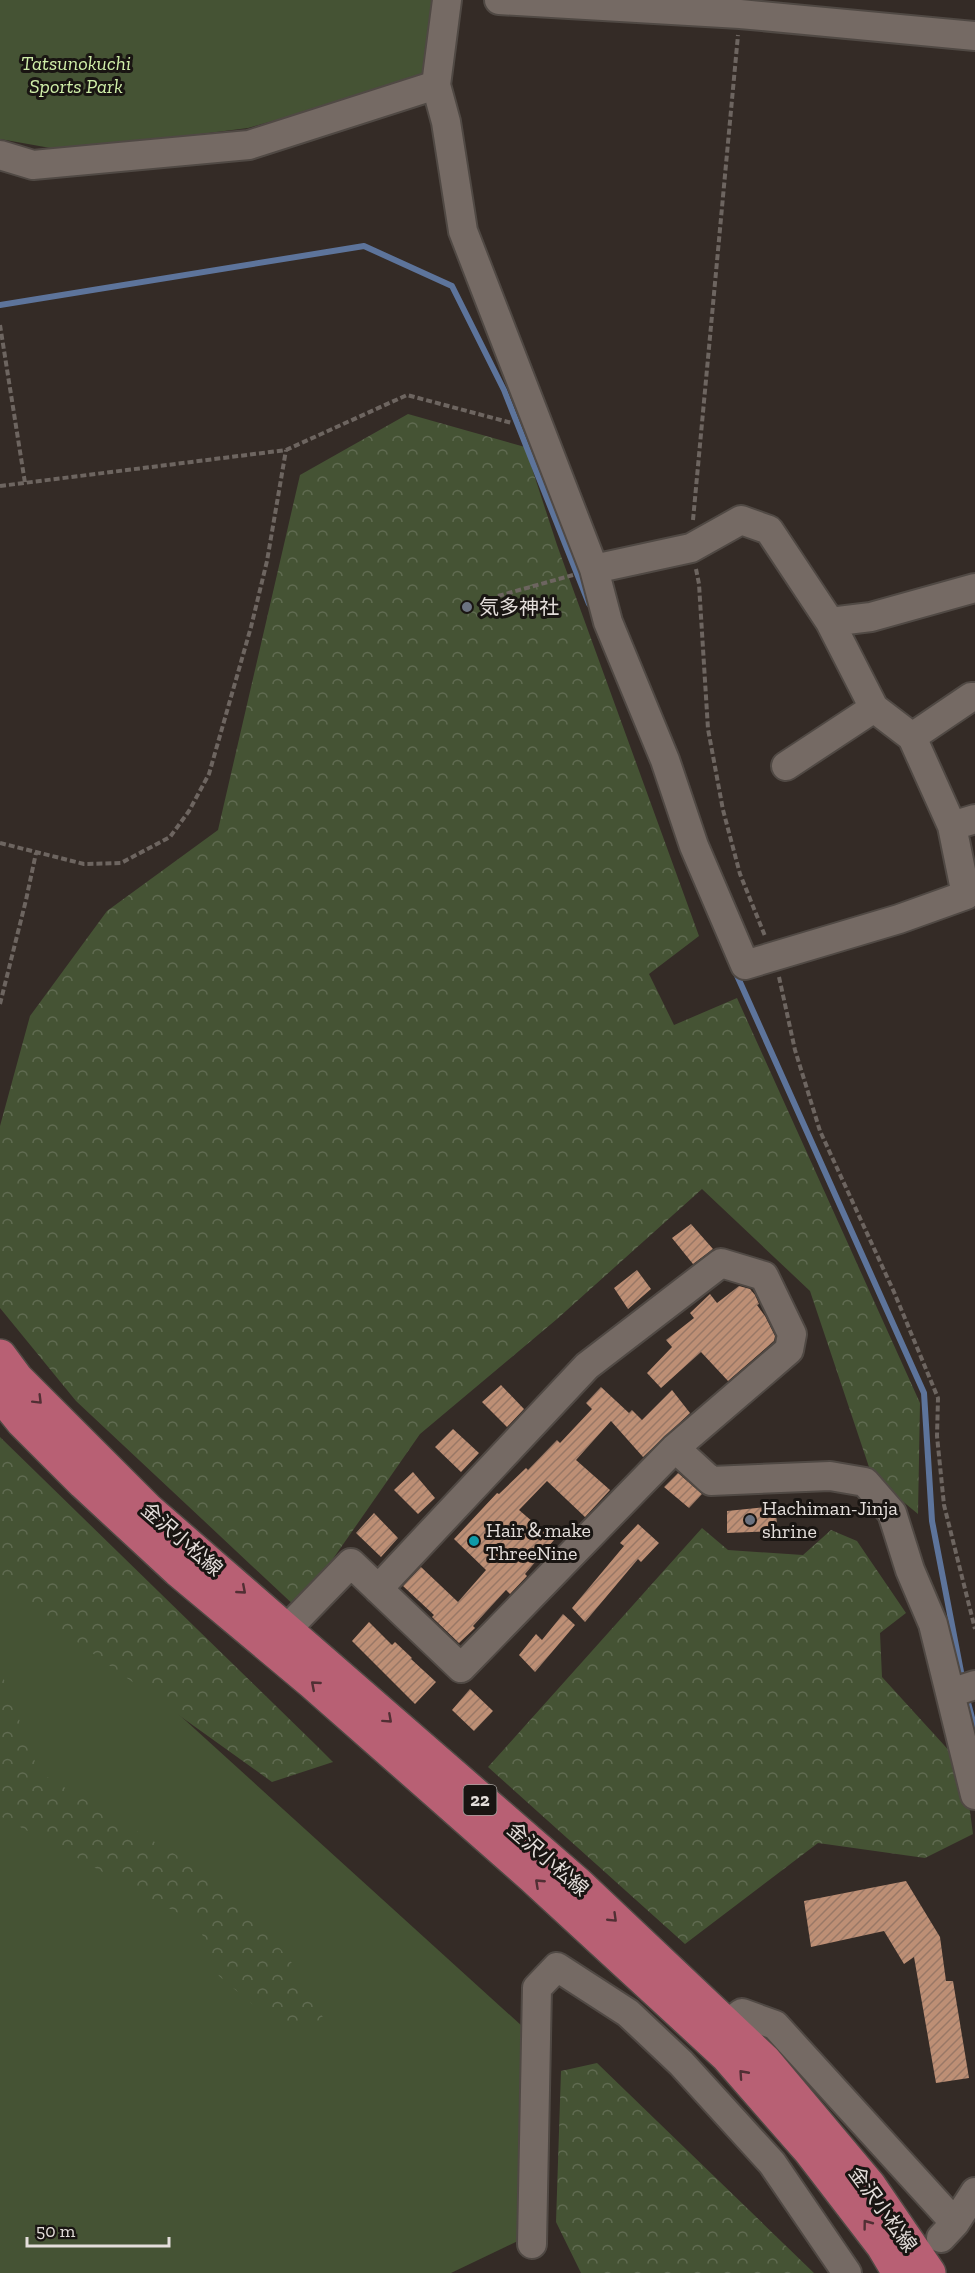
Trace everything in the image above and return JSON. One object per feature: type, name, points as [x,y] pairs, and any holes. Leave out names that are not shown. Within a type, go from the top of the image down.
[{"type":"main road","name":"金沢小松線","points":[[0,1356],[17,1379],[147,1509],[578,1884],[765,2061],[869,2185],[929,2273]]},
{"type":"main road","name":"金沢小松線","points":[[0,1394],[22,1421],[84,1483],[178,1570],[313,1683],[533,1877],[726,2055],[810,2151],[884,2246],[899,2273]]},
{"type":"street","points":[[447,0],[436,85],[446,122],[463,231],[594,569],[609,622],[665,760],[694,846],[745,965],[898,919],[966,895],[963,822],[912,738],[874,708],[830,622],[769,530],[741,520],[691,548],[594,569]]},
{"type":"street","points":[[499,0],[740,14],[975,36]]},
{"type":"street","points":[[0,154],[33,165],[249,146],[436,85]]},
{"type":"street","points":[[830,622],[871,617],[975,588]]},
{"type":"street","points":[[912,738],[971,697],[975,697]]},
{"type":"street","points":[[786,766],[874,708]]},
{"type":"street","points":[[287,1629],[351,1563],[378,1589],[461,1668],[675,1448],[789,1350],[792,1334],[764,1276],[721,1263],[587,1366],[378,1589]]},
{"type":"street","points":[[675,1448],[711,1481],[830,1476],[865,1482],[892,1513],[910,1570],[964,1689],[975,1795]]},
{"type":"street","points":[[532,2244],[537,1988],[557,1967],[628,2013],[681,2063],[772,2163],[847,2273]]},
{"type":"street","points":[[628,2013],[651,1984]]},
{"type":"street","points":[[726,2025],[742,2013],[775,2025],[948,2231],[975,2192]]},
{"type":"path","points":[[740,14],[691,548],[699,584],[708,729],[723,810],[740,874],[773,957],[795,1050],[820,1131],[894,1292],[938,1398],[937,1436],[944,1506],[975,1629]]},
{"type":"path","points":[[0,325],[25,483]]},
{"type":"path","points":[[0,486],[286,450],[407,395],[539,430]]},
{"type":"path","points":[[0,843],[84,864],[121,863],[170,837],[189,812],[209,774],[251,627],[267,561],[286,450]]},
{"type":"path","points":[[498,596],[594,569]]},
{"type":"path","points":[[0,1004],[27,900],[36,852]]},
{"type":"green space","name":"Tatsunokuchi Sports Park","points":[[0,0],[437,0],[423,79],[248,128],[67,151],[0,139]]},
{"type":"green space","points":[[408,414],[525,447],[557,545],[699,936],[649,974],[674,1025],[737,998],[920,1403],[918,1514],[872,1476],[810,1291],[702,1189],[557,1319],[420,1434],[298,1609],[76,1401],[0,1308],[0,1126],[30,1016],[107,911],[218,830],[300,475]]},
{"type":"green space","points":[[0,1437],[333,1762],[272,1782],[0,1587]]},
{"type":"green space","points":[[702,1528],[728,1550],[803,1555],[831,1530],[857,1541],[906,1613],[880,1633],[882,1677],[964,1767],[973,1834],[925,1858],[818,1843],[685,1944],[488,1767]]},
{"type":"green space","points":[[0,1552],[544,2046],[539,2231],[451,2273],[0,2273]]},
{"type":"green space","points":[[0,1669],[39,1772],[221,1882],[290,1960],[324,2019],[284,2031],[219,1976],[198,1924],[0,1816]]},
{"type":"green space","points":[[597,2063],[814,2273],[581,2273],[556,2222],[561,2071]]},
{"type":"building","points":[[691,1224],[713,1249],[693,1264],[672,1238]]},
{"type":"building","points":[[637,1270],[651,1289],[628,1309],[614,1288]]},
{"type":"building","points":[[739,1286],[750,1289],[755,1295],[759,1304],[757,1305],[775,1336],[774,1341],[728,1381],[701,1352],[661,1388],[647,1373],[672,1347],[666,1340],[694,1318],[690,1313],[710,1294],[717,1303]]},
{"type":"building","points":[[501,1385],[524,1409],[507,1427],[482,1402]]},
{"type":"building","points":[[601,1387],[629,1413],[632,1410],[642,1420],[672,1390],[690,1413],[643,1457],[611,1421],[576,1460],[610,1490],[585,1517],[547,1481],[519,1510],[554,1540],[525,1574],[527,1576],[510,1594],[506,1590],[473,1626],[475,1628],[459,1643],[403,1586],[421,1567],[458,1602],[486,1570],[454,1539],[497,1493],[499,1494],[526,1468],[528,1470],[557,1440],[560,1443],[592,1409],[586,1403]]},
{"type":"building","points":[[453,1429],[479,1453],[461,1472],[435,1447]]},
{"type":"building","points":[[413,1472],[435,1498],[418,1514],[394,1490]]},
{"type":"building","points":[[678,1473],[702,1494],[689,1508],[664,1487]]},
{"type":"building","points":[[776,1506],[777,1531],[727,1533],[727,1511]]},
{"type":"building","points":[[374,1513],[398,1538],[381,1557],[356,1533]]},
{"type":"building","points":[[638,1524],[659,1543],[641,1562],[638,1559],[585,1622],[572,1608],[624,1546],[620,1543]]},
{"type":"building","points":[[563,1614],[575,1625],[535,1672],[519,1655],[536,1634],[542,1640]]},
{"type":"building","points":[[369,1622],[392,1645],[395,1642],[436,1682],[415,1704],[352,1641]]},
{"type":"building","points":[[470,1689],[493,1711],[474,1731],[452,1710]]},
{"type":"building","points":[[906,1881],[940,1937],[946,1981],[953,1981],[969,2078],[936,2083],[914,1957],[904,1964],[884,1931],[811,1947],[804,1901]]},
{"type":"waterway","points":[[0,305],[364,246],[452,286],[504,390],[589,604]]},
{"type":"waterway","points":[[735,971],[924,1393],[932,1521],[963,1682]]},
{"type":"waterway","points":[[966,1695],[975,1729]]},
{"type":"place","name":"気多神社","points":[[467,607]]},
{"type":"place","name":"Hachiman-Jinja shrine","points":[[750,1520]]},
{"type":"place","name":"Hair＆make ThreeNine","points":[[474,1541]]}]
